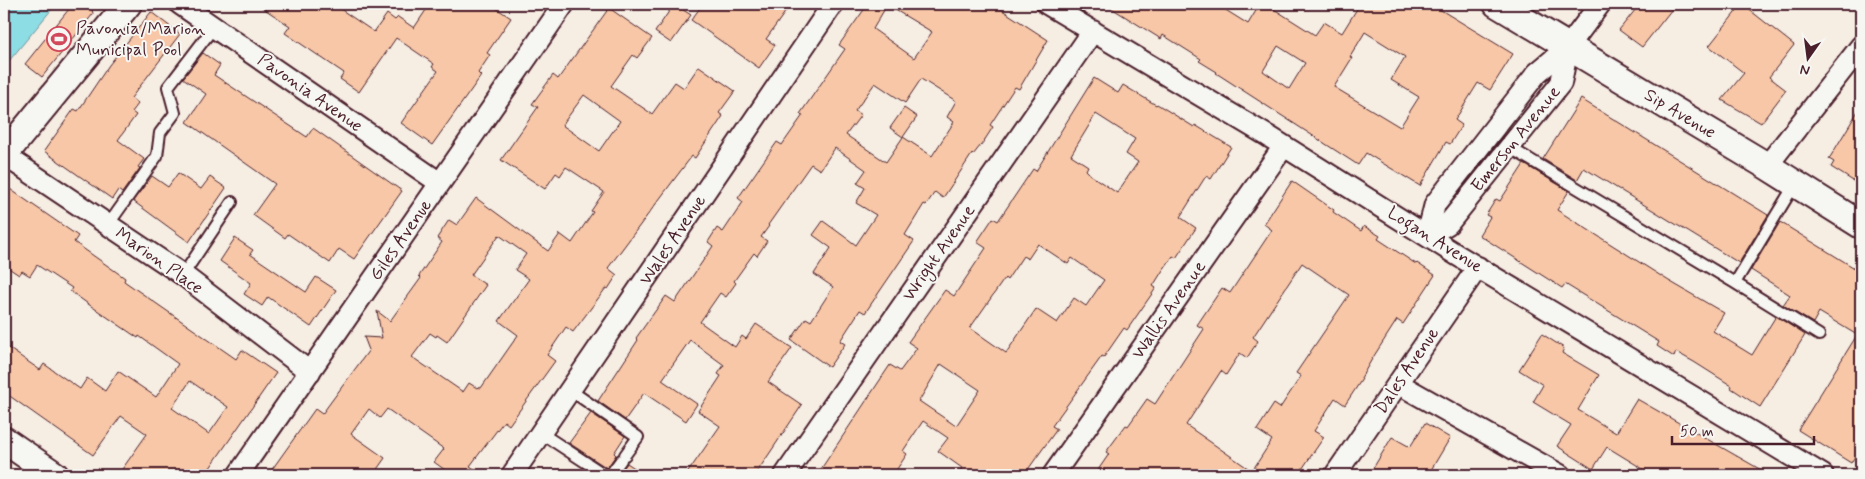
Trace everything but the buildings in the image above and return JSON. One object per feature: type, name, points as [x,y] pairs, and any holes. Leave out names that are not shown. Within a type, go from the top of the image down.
[{"type":"street","points":[[4,155],[128,4]]},
{"type":"street","name":"Pavonia Avenue","points":[[180,4],[440,183]]},
{"type":"street","name":"Giles Avenue","points":[[238,475],[564,4]]},
{"type":"street","name":"Wales Avenue","points":[[512,475],[833,4]]},
{"type":"street","name":"Logan Avenue","points":[[1047,4],[1284,146],[1427,236],[1823,475]]},
{"type":"street","name":"Sip Avenue","points":[[1498,4],[1767,166],[1861,225]]},
{"type":"street","name":"Emerson Avenue","points":[[1427,236],[1448,224],[1560,83],[1568,47],[1600,4]]},
{"type":"street","name":"Wright Avenue","points":[[784,475],[1093,31]]},
{"type":"street","points":[[1767,166],[1861,46]]},
{"type":"street","points":[[1427,236],[1435,204],[1537,73],[1568,47]]},
{"type":"street","name":"Wallis Avenue","points":[[1053,475],[1284,146]]},
{"type":"street","name":"Marion Place","points":[[4,155],[183,276],[310,372]]},
{"type":"street","name":"Dales Avenue","points":[[1335,475],[1478,267]]},
{"type":"street","points":[[1399,384],[1560,475]]},
{"type":"street","points":[[4,440],[54,475]]},
{"type":"lane","points":[[108,225],[157,156],[160,133],[175,113],[168,88],[214,27]]},
{"type":"lane","points":[[1509,147],[1819,335]]},
{"type":"lane","points":[[1735,284],[1795,184]]},
{"type":"lane","points":[[183,276],[232,202]]},
{"type":"lane","points":[[570,390],[638,437],[610,475]]},
{"type":"lane","points":[[541,433],[605,475]]},
{"type":"water","name":"Pavonia/Marion Municipal Pool","points":[[4,4],[45,4],[52,9],[4,67]]},
{"type":"place","name":"Pavonia/Marion Municipal Pool","points":[[59,39]]}]
